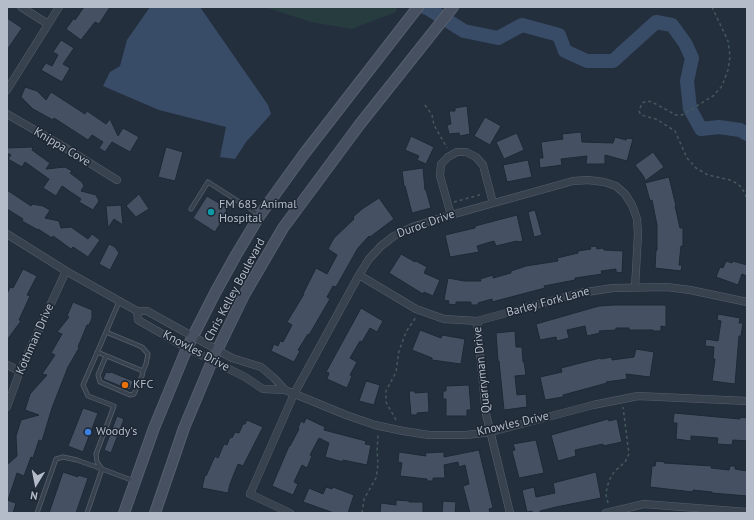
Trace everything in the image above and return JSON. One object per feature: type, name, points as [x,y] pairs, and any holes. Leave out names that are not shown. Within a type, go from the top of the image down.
[{"type":"main road","name":"Chris Kelley Boulevard","points":[[124,513],[154,428],[187,348],[214,293],[260,215],[304,154],[418,7]]},
{"type":"main road","name":"Chris Kelley Boulevard","points":[[155,513],[184,428],[212,361],[244,294],[283,228],[360,124],[453,7]]},
{"type":"street","points":[[21,7],[48,24]]},
{"type":"street","points":[[7,90],[59,7]]},
{"type":"street","name":"Knippa Cove","points":[[7,114],[117,180]]},
{"type":"street","points":[[451,214],[440,176],[441,164],[456,152],[466,152],[476,157],[483,166],[493,203]]},
{"type":"street","name":"Duroc Drive","points":[[290,513],[250,494],[294,394],[359,275],[369,259],[381,246],[394,236],[412,227],[451,214],[572,182],[588,180],[604,182],[616,186],[625,194],[632,205],[637,219],[638,234],[635,288]]},
{"type":"street","name":"Knowles Drive","points":[[7,234],[119,302],[137,311],[147,311],[232,358],[261,367],[285,390]]},
{"type":"street","name":"Kothman Drive","points":[[7,407],[20,371],[66,271]]},
{"type":"street","name":"Barley Fork Lane","points":[[359,275],[416,309],[444,319],[477,321],[580,293],[607,288],[667,287],[690,290],[747,302]]},
{"type":"street","name":"Knowles Drive","points":[[137,311],[138,320],[187,348],[245,377],[263,389],[285,390],[375,425],[429,435],[466,435],[491,432],[593,405],[638,396],[747,401]]},
{"type":"street","name":"Quarryman Drive","points":[[477,321],[486,414],[510,513]]},
{"type":"street","points":[[7,366],[20,371]]},
{"type":"street","points":[[606,513],[623,511],[644,504],[742,512]]},
{"type":"lane","points":[[191,209],[208,182],[260,215]]},
{"type":"lane","points":[[102,469],[97,462],[96,454],[114,406],[88,396],[83,386],[119,302]]},
{"type":"lane","points":[[106,332],[142,348],[148,354],[142,376],[134,394],[130,395],[100,382],[98,375],[106,356]]},
{"type":"lane","points":[[98,352],[143,371]]},
{"type":"lane","points":[[36,513],[56,459],[63,458],[77,460],[136,481]]},
{"type":"lane","points":[[87,513],[102,469]]},
{"type":"path","points":[[712,7],[728,41],[730,56],[728,70],[722,86],[713,96],[684,114],[676,115],[652,102],[647,101],[642,103],[639,111],[641,115],[656,119],[675,131],[687,158],[696,168],[708,175],[730,180],[738,184],[742,188],[747,198]]},
{"type":"path","points":[[425,105],[432,115],[434,125],[447,148]]},
{"type":"path","points":[[453,202],[485,193]]},
{"type":"path","points":[[396,420],[386,402],[386,391],[396,372],[399,351],[406,332],[416,316]]},
{"type":"path","points":[[608,503],[606,495],[610,479],[614,472],[625,462],[629,454],[623,407]]},
{"type":"path","points":[[362,513],[364,500],[376,478],[378,464],[378,435]]},
{"type":"green space","points":[[265,7],[397,7],[396,12],[352,29],[311,22]]},
{"type":"water","points":[[150,7],[200,7],[268,105],[271,114],[246,142],[235,159],[220,157],[226,127],[159,110],[103,86],[110,72],[120,66],[127,40]]},
{"type":"building","points":[[84,7],[110,7],[99,24],[95,22],[81,40],[66,29],[74,18],[75,20]]},
{"type":"building","points":[[7,18],[22,28],[7,50]]},
{"type":"building","points":[[61,40],[74,48],[63,64],[70,68],[62,82],[41,70],[46,63],[52,66],[58,55],[53,52]]},
{"type":"building","points":[[25,87],[37,91],[46,100],[51,92],[85,114],[87,111],[106,124],[110,119],[118,136],[123,128],[139,137],[130,152],[112,142],[105,152],[99,148],[103,142],[92,135],[88,140],[54,118],[53,120],[33,109],[21,97]]},
{"type":"building","points":[[467,106],[470,134],[460,136],[459,133],[449,134],[447,125],[451,124],[449,111],[455,111],[455,108]]},
{"type":"building","points":[[485,117],[501,126],[490,145],[474,136]]},
{"type":"building","points":[[581,132],[582,142],[613,143],[615,137],[626,140],[627,138],[633,139],[627,161],[605,155],[605,164],[586,164],[587,156],[561,159],[562,165],[540,168],[539,158],[543,158],[541,142],[563,139],[562,134]]},
{"type":"building","points":[[517,133],[524,150],[504,159],[496,142]]},
{"type":"building","points":[[411,136],[434,147],[426,164],[417,160],[419,156],[405,150]]},
{"type":"building","points":[[33,147],[32,150],[50,163],[46,169],[65,167],[72,171],[70,173],[82,182],[84,186],[81,191],[96,195],[99,201],[93,210],[79,202],[81,199],[62,186],[56,196],[43,188],[49,179],[25,162],[22,167],[8,159],[11,155],[7,153],[7,148]]},
{"type":"building","points":[[166,147],[183,152],[175,181],[158,177]]},
{"type":"building","points":[[653,152],[664,167],[645,181],[644,177],[635,165]]},
{"type":"building","points":[[528,160],[532,177],[507,182],[503,165]]},
{"type":"building","points":[[423,168],[425,190],[431,208],[412,213],[404,186],[402,171]]},
{"type":"building","points":[[669,177],[680,228],[683,228],[683,246],[681,246],[679,265],[682,265],[681,271],[655,268],[657,225],[652,200],[650,201],[645,183]]},
{"type":"building","points":[[7,190],[31,206],[32,204],[43,206],[50,210],[45,218],[59,221],[61,228],[71,227],[88,239],[92,234],[100,240],[88,257],[73,247],[71,249],[53,236],[52,238],[22,221],[23,219],[7,209]]},
{"type":"building","points":[[139,194],[149,209],[136,217],[126,206]]},
{"type":"building","name":"FM 685 Animal Hospital","points":[[207,196],[227,208],[225,216],[215,232],[193,218]]},
{"type":"building","points":[[379,198],[394,219],[370,237],[369,236],[358,248],[336,287],[333,286],[327,297],[330,299],[309,335],[308,334],[298,350],[300,351],[294,362],[271,351],[274,344],[278,346],[280,341],[283,342],[292,325],[287,322],[304,294],[316,268],[327,274],[337,255],[328,249],[334,238],[362,209]]},
{"type":"building","points":[[121,205],[123,225],[114,219],[108,228],[106,206]]},
{"type":"building","points":[[535,210],[542,235],[534,237],[528,212]]},
{"type":"building","points":[[517,215],[523,241],[496,246],[494,241],[477,246],[479,252],[450,257],[445,235],[475,228],[475,226]]},
{"type":"building","points":[[109,244],[115,247],[119,253],[110,270],[99,264]]},
{"type":"building","points":[[596,246],[597,249],[603,248],[604,250],[623,251],[622,273],[616,272],[616,269],[601,271],[602,274],[575,278],[575,280],[544,286],[545,288],[492,302],[492,299],[478,303],[478,305],[471,305],[471,302],[456,302],[456,305],[448,304],[449,301],[444,300],[448,278],[464,281],[481,281],[480,279],[493,275],[493,278],[511,273],[511,271],[526,266],[558,261],[557,258],[578,253],[578,251],[591,249],[590,247]]},
{"type":"building","points":[[401,254],[427,267],[424,273],[440,280],[433,296],[424,292],[423,294],[389,273]]},
{"type":"building","points":[[726,261],[732,263],[733,261],[747,265],[747,276],[742,274],[738,285],[716,277],[720,267],[723,268]]},
{"type":"building","points":[[23,269],[37,276],[27,295],[30,296],[19,320],[21,321],[7,340],[7,294],[10,287],[13,288]]},
{"type":"building","points":[[73,302],[92,310],[92,318],[89,325],[87,325],[78,347],[79,348],[68,367],[52,408],[42,441],[39,440],[33,458],[31,457],[24,476],[17,473],[7,500],[7,465],[17,456],[16,436],[21,420],[39,415],[25,410],[30,394],[47,375],[42,374],[55,355],[51,353],[62,334],[57,332],[69,317],[67,316]]},
{"type":"building","points":[[666,305],[666,327],[661,326],[661,331],[616,328],[616,330],[599,331],[600,333],[587,336],[585,326],[567,330],[569,338],[557,341],[556,337],[540,340],[536,324],[599,306]]},
{"type":"building","points":[[361,308],[383,321],[377,332],[370,328],[350,358],[357,362],[350,375],[352,376],[347,388],[327,379],[329,373],[326,372]]},
{"type":"building","points":[[718,314],[740,318],[739,323],[743,323],[741,336],[739,336],[735,384],[712,381],[715,359],[713,359],[714,347],[705,346],[706,339],[718,341],[721,321],[717,320]]},
{"type":"building","points":[[420,330],[441,338],[442,335],[465,339],[461,364],[432,360],[432,358],[412,350]]},
{"type":"building","points":[[515,331],[516,347],[522,347],[526,375],[515,376],[517,395],[526,394],[527,407],[504,410],[496,333]]},
{"type":"building","points":[[636,349],[654,352],[650,377],[626,374],[627,379],[606,382],[607,383],[563,395],[563,397],[545,400],[540,377],[562,372],[561,368],[600,358],[612,357],[612,360],[634,357]]},
{"type":"building","name":"KFC","points":[[106,372],[111,372],[133,381],[130,390],[103,379]]},
{"type":"building","points":[[366,381],[380,385],[374,405],[359,401]]},
{"type":"building","points":[[469,385],[471,410],[467,410],[467,416],[446,416],[446,399],[443,399],[443,391],[446,391],[446,386]]},
{"type":"building","points":[[409,391],[415,391],[415,393],[428,392],[429,412],[411,415]]},
{"type":"building","points":[[83,408],[98,413],[83,452],[68,446]]},
{"type":"building","points":[[674,413],[740,419],[740,417],[747,418],[747,441],[733,440],[732,445],[717,444],[718,438],[691,436],[691,441],[676,439],[677,423],[673,423]]},
{"type":"building","points":[[117,416],[124,419],[111,453],[104,450]]},
{"type":"building","points":[[306,418],[325,427],[324,430],[366,441],[365,444],[371,445],[367,465],[343,460],[343,462],[325,457],[329,443],[319,438],[310,455],[312,456],[307,468],[302,465],[294,482],[298,484],[293,495],[272,486],[289,446],[299,429],[298,428],[301,421],[304,423]]},
{"type":"building","points":[[608,419],[609,421],[617,419],[622,442],[603,446],[603,444],[575,450],[576,456],[558,461],[551,435]]},
{"type":"building","points":[[247,420],[263,427],[243,466],[238,464],[228,493],[202,488],[205,475],[206,476],[215,456],[218,458],[224,444],[227,445],[230,437],[232,438],[235,432],[239,433],[243,424],[245,424]]},
{"type":"building","points":[[536,440],[544,473],[519,478],[512,451],[515,450],[513,444]]},
{"type":"building","points":[[479,450],[493,508],[489,509],[490,513],[470,513],[463,486],[469,484],[465,465],[459,467],[458,462],[444,465],[445,478],[433,478],[433,481],[400,476],[402,463],[398,462],[399,452],[426,456],[425,453],[444,452],[444,457]]},
{"type":"building","points":[[656,461],[665,462],[664,463],[712,466],[711,468],[729,470],[730,466],[735,466],[735,469],[747,471],[747,496],[650,487],[652,466],[655,466]]},
{"type":"building","points":[[63,472],[78,477],[78,475],[88,478],[76,513],[49,513]]},
{"type":"building","points":[[596,472],[601,498],[556,507],[540,511],[540,513],[532,513],[532,511],[527,512],[522,490],[534,487],[536,497],[555,493],[553,483]]},
{"type":"building","points":[[326,487],[332,489],[333,487],[354,495],[348,513],[334,513],[303,502],[309,488],[323,494]]},
{"type":"building","points":[[7,500],[16,503],[13,513],[7,513]]},
{"type":"building","points":[[396,500],[423,502],[423,513],[380,513],[381,503],[396,505]]},
{"type":"building","points":[[443,501],[456,502],[455,513],[442,513]]},
{"type":"waterway","points":[[424,7],[464,31],[498,38],[522,25],[559,35],[565,51],[587,61],[613,61],[656,22],[672,25],[685,43],[692,58],[687,81],[690,109],[701,129],[719,127],[740,130],[747,134]]},
{"type":"place","name":"FM 685 Animal Hospital","points":[[211,212]]},
{"type":"place","name":"KFC","points":[[125,385]]},
{"type":"place","name":"Woody's","points":[[88,432]]}]
